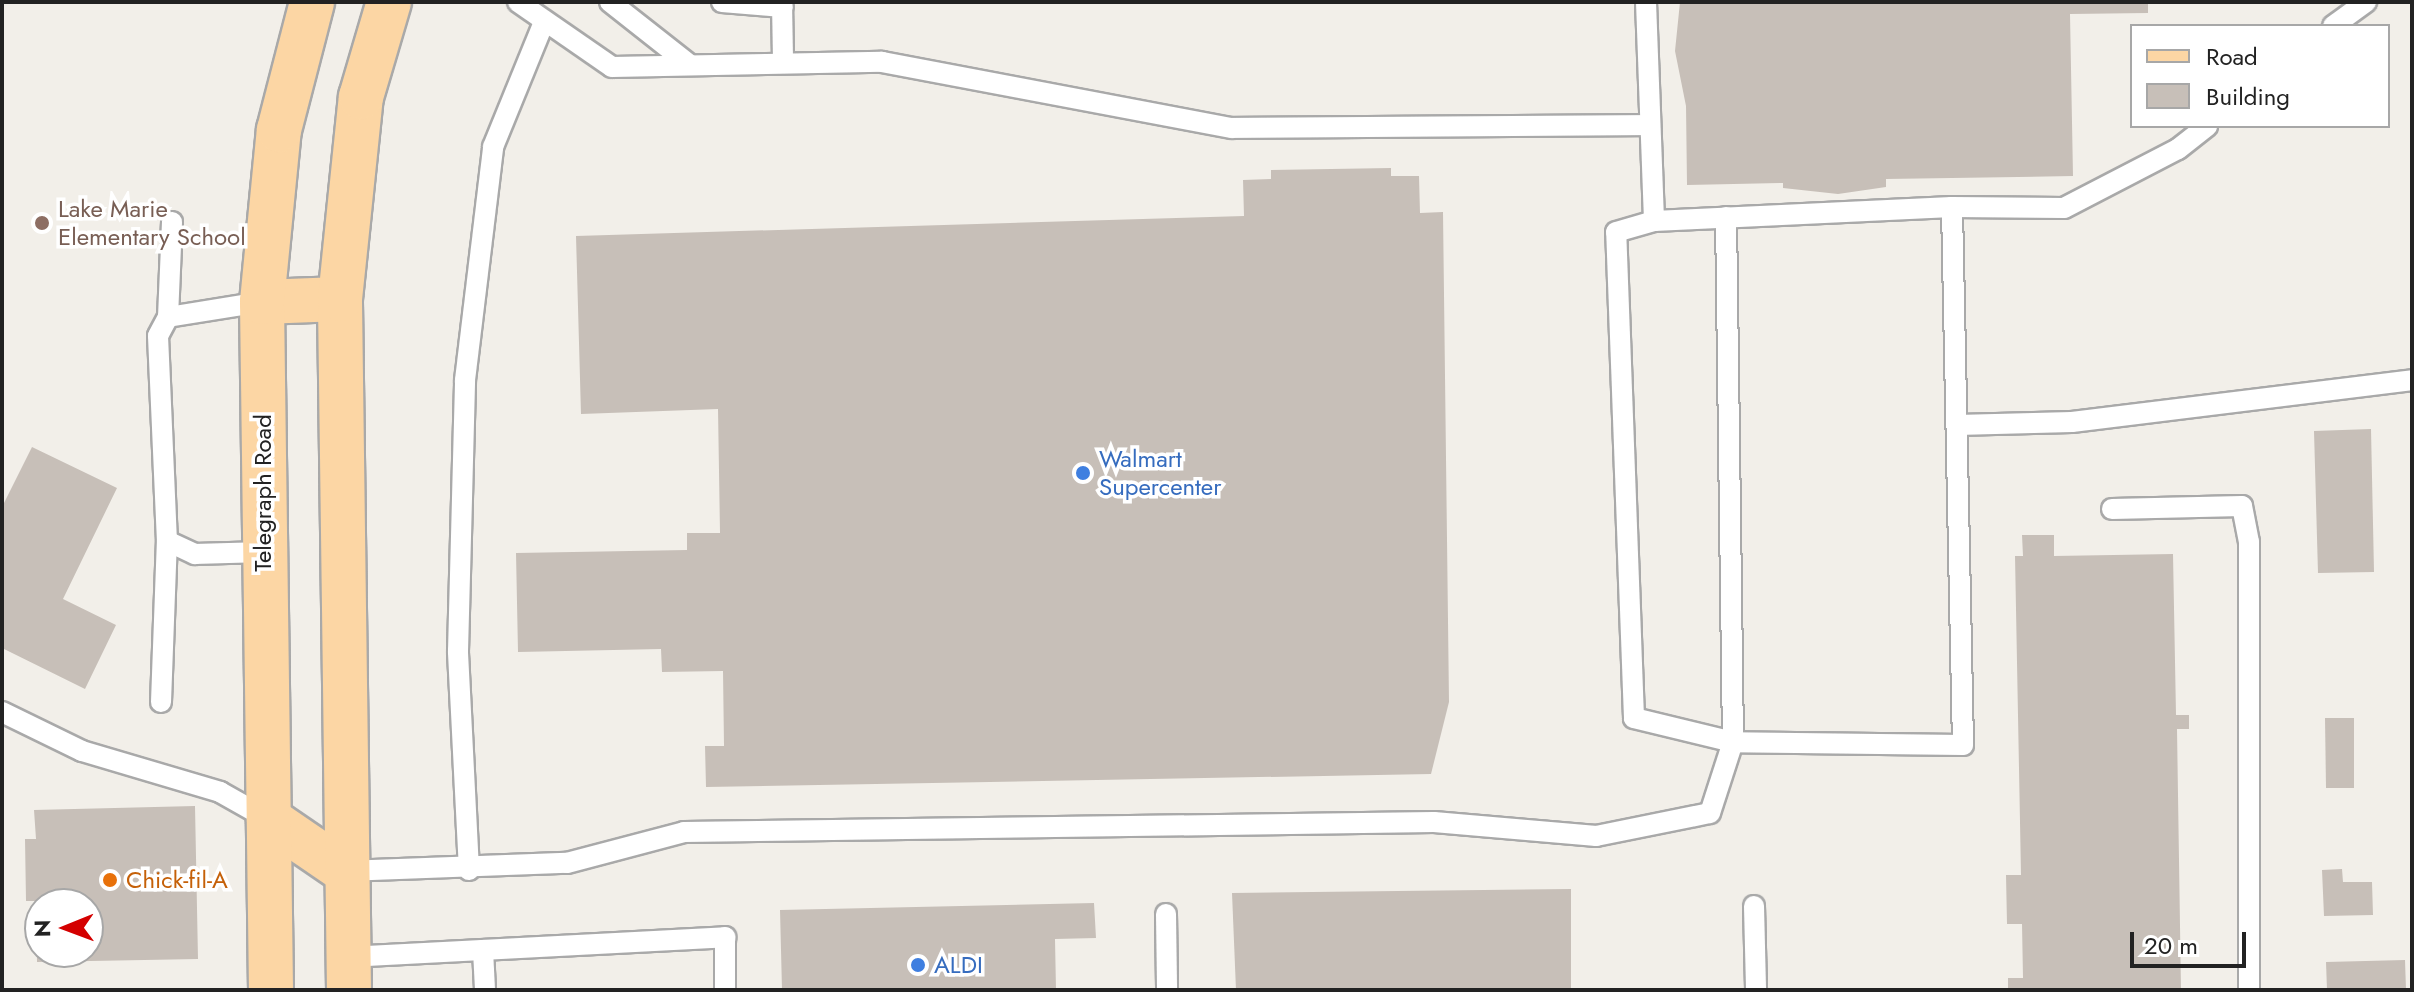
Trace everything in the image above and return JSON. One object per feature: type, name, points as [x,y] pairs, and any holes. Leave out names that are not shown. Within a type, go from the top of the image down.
[{"type":"main road","name":"Telegraph Road","points":[[271,990],[262,302],[279,130],[312,2]]},
{"type":"main road","points":[[348,973],[340,299],[361,97],[389,2]]},
{"type":"main road","points":[[262,302],[340,299]]},
{"type":"main road","points":[[269,819],[345,871]]},
{"type":"lane","points":[[518,2],[612,67],[783,61],[882,62],[1232,128],[1648,125]]},
{"type":"lane","points":[[610,2],[690,65]]},
{"type":"lane","points":[[722,2],[782,4],[783,61]]},
{"type":"lane","points":[[1646,2],[1648,125],[1654,221]]},
{"type":"lane","points":[[2336,24],[2366,2]]},
{"type":"lane","points":[[469,870],[458,651],[465,380],[493,147],[544,22]]},
{"type":"lane","points":[[1952,207],[1963,745],[1733,742],[1634,718],[1616,232],[1654,221],[1726,217],[1952,207],[2064,208],[2178,149],[2204,128]]},
{"type":"lane","points":[[345,871],[469,870],[567,863],[684,832],[1434,822],[1596,836],[1710,813],[1733,742],[1726,217]]},
{"type":"lane","points":[[161,702],[167,541],[158,336],[168,317],[172,222]]},
{"type":"lane","points":[[168,317],[262,302]]},
{"type":"lane","points":[[1957,425],[2072,422],[2412,380]]},
{"type":"lane","points":[[2112,509],[2242,506],[2249,542],[2249,990]]},
{"type":"lane","points":[[167,541],[195,554],[263,552]]},
{"type":"lane","points":[[2,712],[82,751],[220,792],[269,819]]},
{"type":"lane","points":[[1754,906],[1756,990]]},
{"type":"lane","points":[[1166,914],[1167,990]]},
{"type":"lane","points":[[348,973],[483,950],[725,937],[725,990]]},
{"type":"lane","points":[[483,950],[485,990]]},
{"type":"building","points":[[1680,2],[2148,2],[2148,13],[2070,14],[2073,176],[1886,179],[1886,187],[1838,194],[1783,188],[1783,183],[1687,185],[1686,106],[1675,51]]},
{"type":"building","name":"Walmart Supercenter","points":[[1391,168],[1391,176],[1419,176],[1420,213],[1443,212],[1449,702],[1431,774],[706,787],[705,746],[724,746],[723,671],[662,672],[661,649],[518,652],[516,553],[687,550],[687,533],[720,533],[718,409],[581,414],[576,236],[1244,216],[1243,180],[1271,179],[1271,170]]},
{"type":"building","points":[[2371,429],[2374,572],[2318,573],[2314,431]]},
{"type":"building","points":[[32,447],[117,488],[63,599],[116,625],[85,689],[2,648],[2,507]]},
{"type":"building","points":[[2022,535],[2054,535],[2054,556],[2173,554],[2176,715],[2189,715],[2189,729],[2177,729],[2181,990],[2008,990],[2008,978],[2023,978],[2022,924],[2007,924],[2006,875],[2021,875],[2015,556],[2023,556]]},
{"type":"building","points":[[2325,718],[2354,718],[2354,788],[2326,788]]},
{"type":"building","points":[[195,806],[198,959],[104,961],[104,888],[26,888],[25,839],[36,839],[34,810]]},
{"type":"building","points":[[2342,869],[2343,882],[2372,882],[2373,915],[2324,916],[2322,870]]},
{"type":"building","points":[[1571,889],[1571,990],[1236,990],[1232,893]]},
{"type":"building","name":"ALDI","points":[[1094,903],[1096,938],[1055,939],[1056,990],[782,990],[780,910]]},
{"type":"building","points":[[2405,960],[2406,990],[2327,990],[2326,962]]},
{"type":"place","name":"Lake Marie Elementary School","points":[[42,223]]},
{"type":"place","name":"Walmart Supercenter","points":[[1083,473]]},
{"type":"place","name":"Chick-fil-A","points":[[110,880]]},
{"type":"place","name":"ALDI","points":[[918,965]]}]
